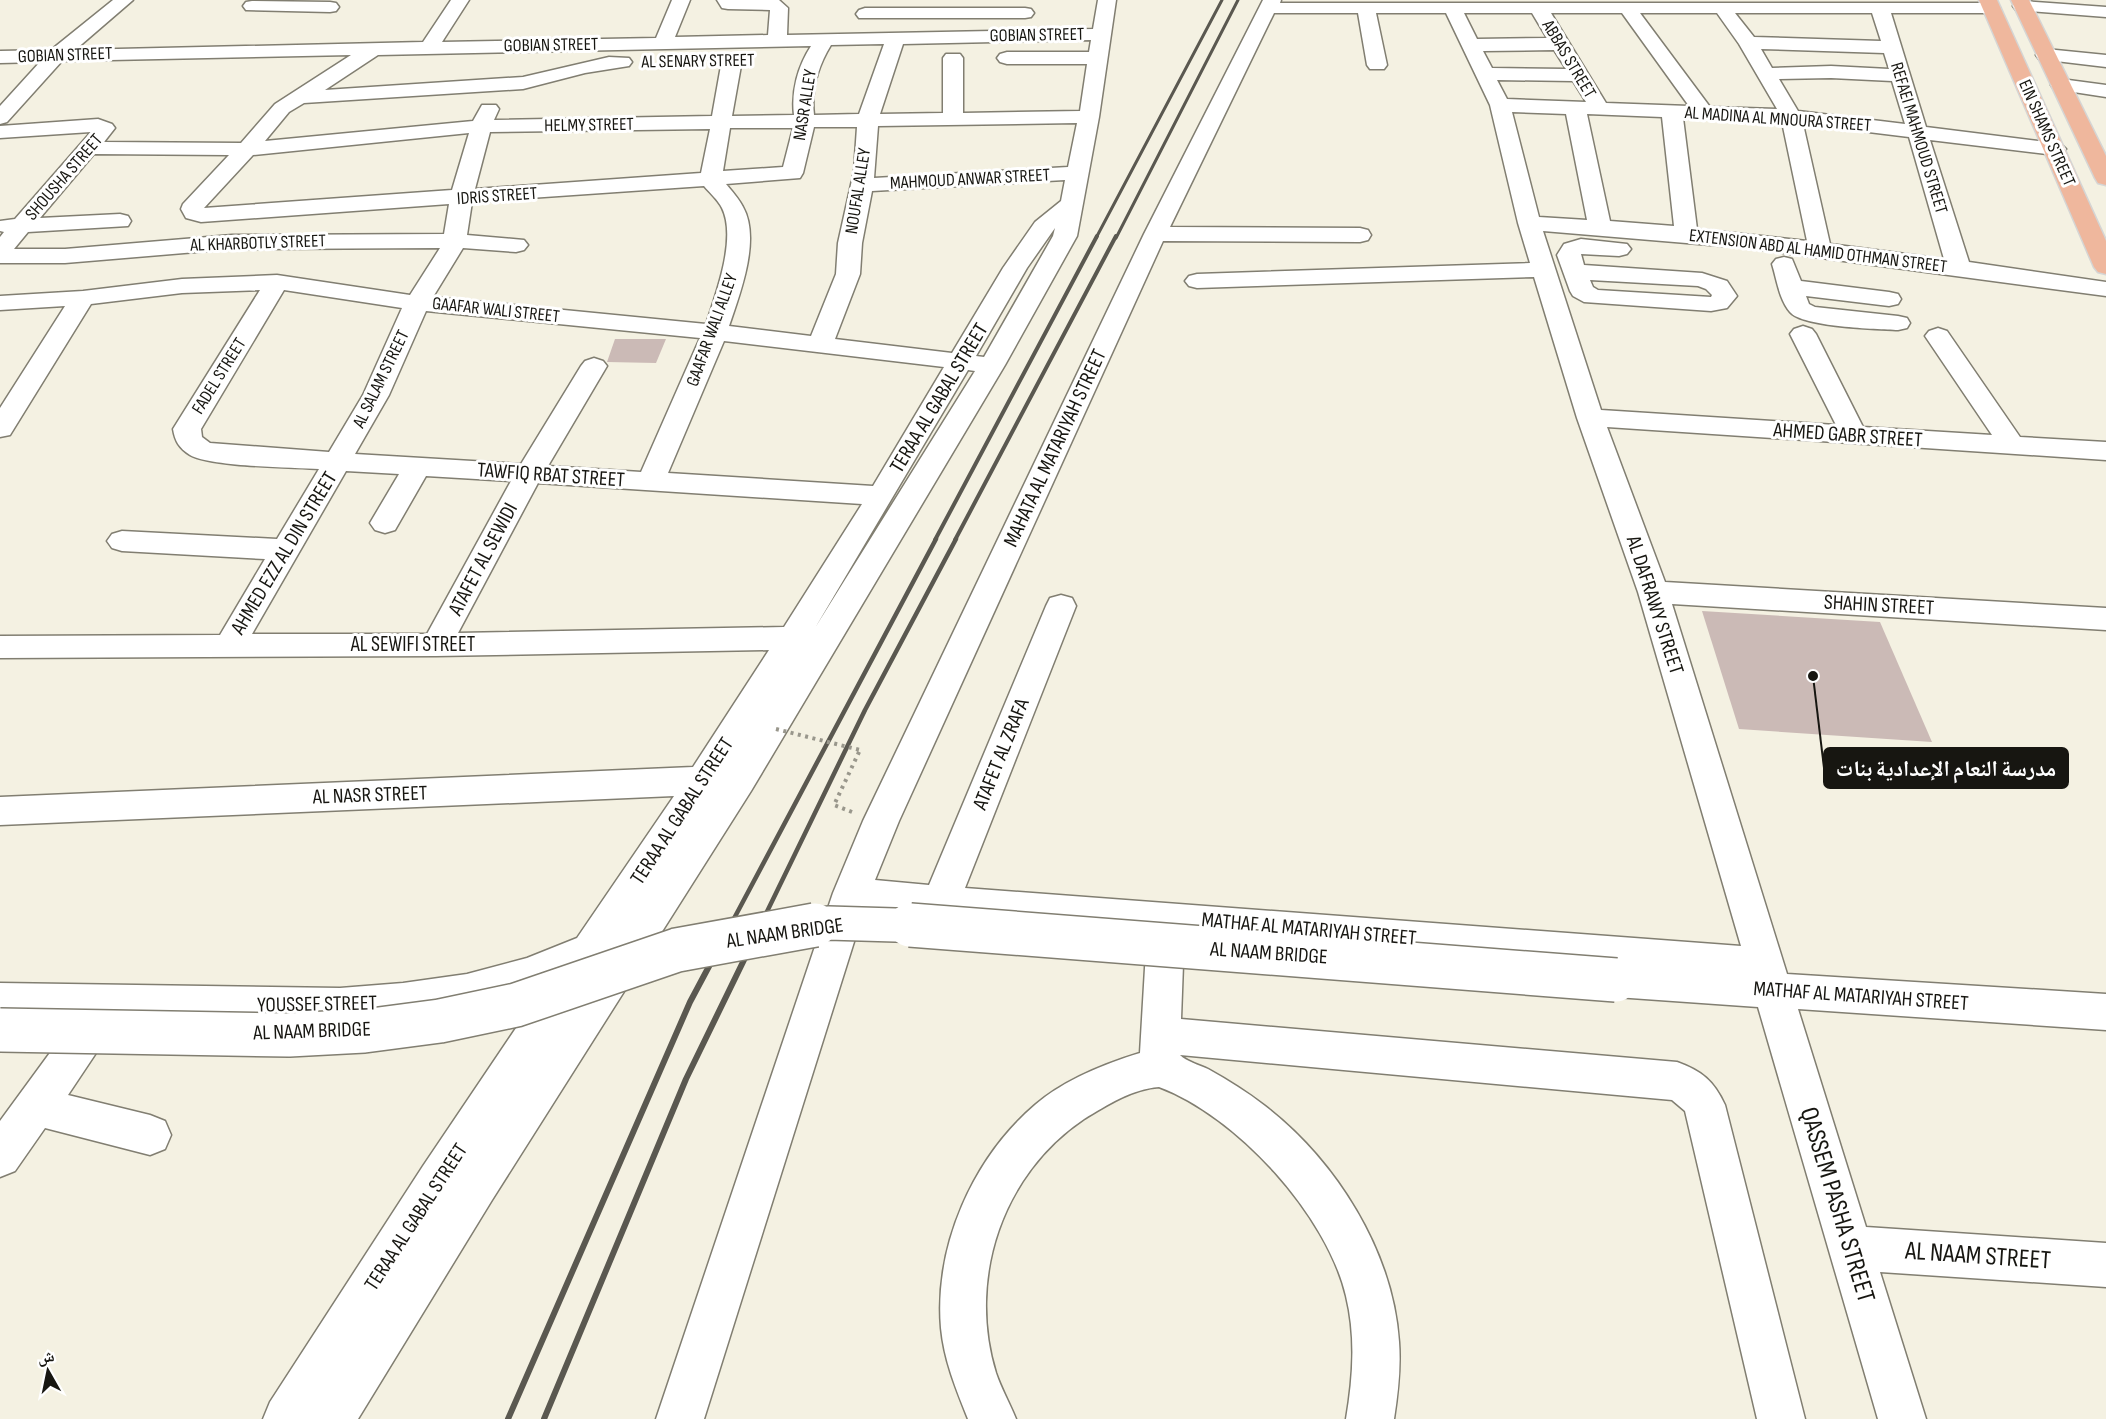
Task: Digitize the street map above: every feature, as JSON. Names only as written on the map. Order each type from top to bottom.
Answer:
[{"type":"main road","name":"EIN SHAMS STREET","points":[[2021,3],[2061,86],[2100,153],[2106,178]]},
{"type":"main road","name":"EIN SHAMS STREET","points":[[1990,4],[2106,267]]},
{"type":"street","points":[[0,118],[58,54],[124,0]]},
{"type":"street","points":[[429,47],[460,0]]},
{"type":"street","points":[[664,42],[681,0]]},
{"type":"street","points":[[726,0],[728,4],[771,3],[779,8],[777,40]]},
{"type":"street","points":[[2021,3],[2106,12]]},
{"type":"street","points":[[252,6],[333,4]]},
{"type":"street","points":[[292,50],[333,4]]},
{"type":"street","points":[[1270,4],[1421,4],[1452,8],[1490,4],[1538,8],[1572,4],[1722,8],[1880,8],[1990,4]]},
{"type":"street","name":"MAHATA AL MATARIYAH STREET","points":[[680,1419],[851,893],[886,811],[1155,234],[1270,4]]},
{"type":"street","points":[[1355,5],[1377,65]]},
{"type":"street","points":[[1639,5],[1704,113]]},
{"type":"street","points":[[1083,13],[1107,6]]},
{"type":"street","name":"TERAA AL GABAL STREET","points":[[331,1419],[477,1185],[741,779],[881,496],[1065,236],[1089,117],[1107,6]]},
{"type":"street","points":[[856,39],[867,7],[1048,13]]},
{"type":"street","name":"AL DAFRAWY STREET","points":[[1452,8],[1500,105],[1528,223],[1590,418],[1653,592],[1770,978]]},
{"type":"street","name":"ABBAS STREET","points":[[1538,8],[1600,109]]},
{"type":"street","points":[[1722,8],[1748,43],[1791,116],[1820,249]]},
{"type":"street","name":"REFAEI MAHMOUD STREET","points":[[1880,8],[1959,269]]},
{"type":"street","name":"GOBIAN STREET","points":[[0,57],[825,39],[856,39],[898,51],[1102,34]]},
{"type":"street","name":"NASR ALLEY","points":[[792,173],[805,121],[804,90],[813,58],[825,39]]},
{"type":"street","points":[[1748,43],[1891,47]]},
{"type":"street","points":[[1471,45],[1560,44]]},
{"type":"street","name":"AL SALAM STREET","points":[[338,461],[376,395],[417,303],[448,256],[455,241],[461,198],[481,126],[516,45]]},
{"type":"street","points":[[247,149],[282,108],[376,48]]},
{"type":"street","name":"AL SENARY STREET","points":[[301,98],[501,84],[542,79],[601,63],[813,58],[898,51]]},
{"type":"street","name":"NOUFAL ALLEY","points":[[820,344],[848,273],[850,243],[865,171],[868,119],[898,51]]},
{"type":"street","points":[[2046,55],[2106,61]]},
{"type":"street","points":[[931,58],[1098,58]]},
{"type":"street","points":[[953,58],[953,118]]},
{"type":"street","points":[[711,180],[732,60]]},
{"type":"street","points":[[1767,74],[1831,72],[1900,75]]},
{"type":"street","points":[[1485,74],[1579,75]]},
{"type":"street","points":[[2061,86],[2106,91]]},
{"type":"street","points":[[0,94],[22,94]]},
{"type":"street","name":"AL MADINA AL MNOURA STREET","points":[[1500,105],[1791,116],[2055,148]]},
{"type":"street","points":[[1575,108],[1600,226]]},
{"type":"street","points":[[1672,112],[1686,234]]},
{"type":"street","name":"HELMY STREET","points":[[89,148],[247,149],[481,126],[1089,117]]},
{"type":"street","name":"SHOUSHA STREET","points":[[0,132],[103,126],[104,131],[11,225],[0,250]]},
{"type":"street","name":"IDRIS STREET","points":[[247,149],[194,204],[192,209],[194,213],[201,215],[461,198],[792,173]]},
{"type":"street","name":"GAAFAR WALI ALLEY","points":[[651,481],[715,332],[735,275],[738,226],[733,208],[711,180]]},
{"type":"street","name":"MAHMOUD ANWAR STREET","points":[[862,185],[1076,188]]},
{"type":"street","points":[[11,225],[120,221]]},
{"type":"street","name":"EXTENSION ABD AL HAMID OTHMAN STREET","points":[[1528,223],[1600,226],[1820,249],[2106,289]]},
{"type":"street","points":[[1155,234],[1360,235]]},
{"type":"street","name":"AL KHARBOTLY STREET","points":[[0,256],[65,256],[232,242],[455,241],[516,245]]},
{"type":"street","points":[[1575,272],[1698,279],[1714,283],[1724,292],[1725,296],[1718,303],[1711,304],[1593,297],[1582,291],[1575,272],[1570,252],[1581,246],[1784,264],[2106,306]]},
{"type":"street","points":[[1784,264],[1800,309],[1812,315],[1898,323]]},
{"type":"street","points":[[1197,280],[1543,270]]},
{"type":"street","name":"GAAFAR WALI STREET","points":[[0,303],[83,298],[182,286],[277,282],[417,303],[715,332],[977,363]]},
{"type":"street","name":"FADEL STREET","points":[[221,454],[201,450],[189,441],[187,429],[277,282]]},
{"type":"street","points":[[1792,287],[1889,300]]},
{"type":"street","points":[[0,429],[83,298]]},
{"type":"street","points":[[1803,334],[1854,435]]},
{"type":"street","points":[[1938,336],[2012,445]]},
{"type":"street","name":"TERAA AL GABAL STREET","points":[[287,1419],[438,1181],[703,780],[810,638],[977,363]]},
{"type":"street","name":"ATAFET AL SEWIDI","points":[[436,645],[529,474],[594,366]]},
{"type":"street","name":"AHMED GABR STREET","points":[[1590,418],[2106,451]]},
{"type":"street","name":"TAWFIQ RBAT STREET","points":[[221,454],[881,496]]},
{"type":"street","name":"AHMED EZZ AL DIN STREET","points":[[229,646],[338,461]]},
{"type":"street","points":[[385,523],[417,466]]},
{"type":"street","points":[[122,541],[285,550]]},
{"type":"street","name":"SHAHIN STREET","points":[[1653,592],[2106,619]]},
{"type":"street","name":"ATAFET AL ZRAFA","points":[[941,902],[1061,606]]},
{"type":"street","name":"AL SEWIFI STREET","points":[[0,647],[436,645],[810,638]]},
{"type":"street","name":"AL NASR STREET","points":[[0,811],[741,779]]},
{"type":"street","name":"MATHAF AL MATARIYAH STREET","points":[[851,893],[941,902],[1166,918],[2106,1012]]},
{"type":"street","points":[[1160,1052],[1166,918]]},
{"type":"street","name":"AL NAAM BRIDGE","points":[[0,1030],[289,1035],[396,1027],[440,1021],[516,1005],[677,950],[828,923],[897,924],[1616,980]]},
{"type":"street","name":"YOUSSEF STREET","points":[[0,1001],[340,1006],[403,1001],[467,991],[530,974],[590,950]]},
{"type":"street","name":"MATHAF AL MATARIYAH STREET","points":[[1616,980],[1770,978]]},
{"type":"street","name":"QASSEM PASHA STREET","points":[[1770,978],[1902,1419]]},
{"type":"street","points":[[0,1156],[108,1004]]},
{"type":"street","points":[[1160,1052],[1204,1088],[1246,1115],[1284,1149],[1318,1190],[1345,1237],[1364,1280],[1375,1328],[1377,1376],[1370,1419]]},
{"type":"street","points":[[992,1419],[982,1402],[967,1353],[963,1304],[966,1258],[979,1214],[1002,1169],[1034,1131],[1071,1102],[1114,1080],[1160,1052],[1677,1082],[1689,1086],[1704,1105],[1781,1419]]},
{"type":"street","points":[[35,1106],[150,1135]]},
{"type":"street","name":"AL NAAM STREET","points":[[1850,1248],[2106,1265]]},
{"type":"path","points":[[776,729],[860,750],[834,806]]},
{"type":"building","points":[[615,339],[666,339],[656,363],[607,362]]},
{"type":"building","points":[[1702,611],[1880,622],[1932,742],[1739,729]]},
{"type":"railway","points":[[1096,238],[1222,0]]},
{"type":"railway","points":[[1116,238],[1238,0]]},
{"type":"railway","points":[[935,540],[1097,236]]},
{"type":"railway","points":[[955,540],[1116,236]]},
{"type":"railway","points":[[730,926],[936,539]]},
{"type":"railway","points":[[760,926],[865,710],[956,539]]},
{"type":"railway","points":[[508,1419],[690,1002],[731,925]]},
{"type":"railway","points":[[544,1419],[686,1079],[761,925]]},
{"type":"place","name":"مدرسة النعام الإعدادية بنات","points":[[1813,676]]}]
